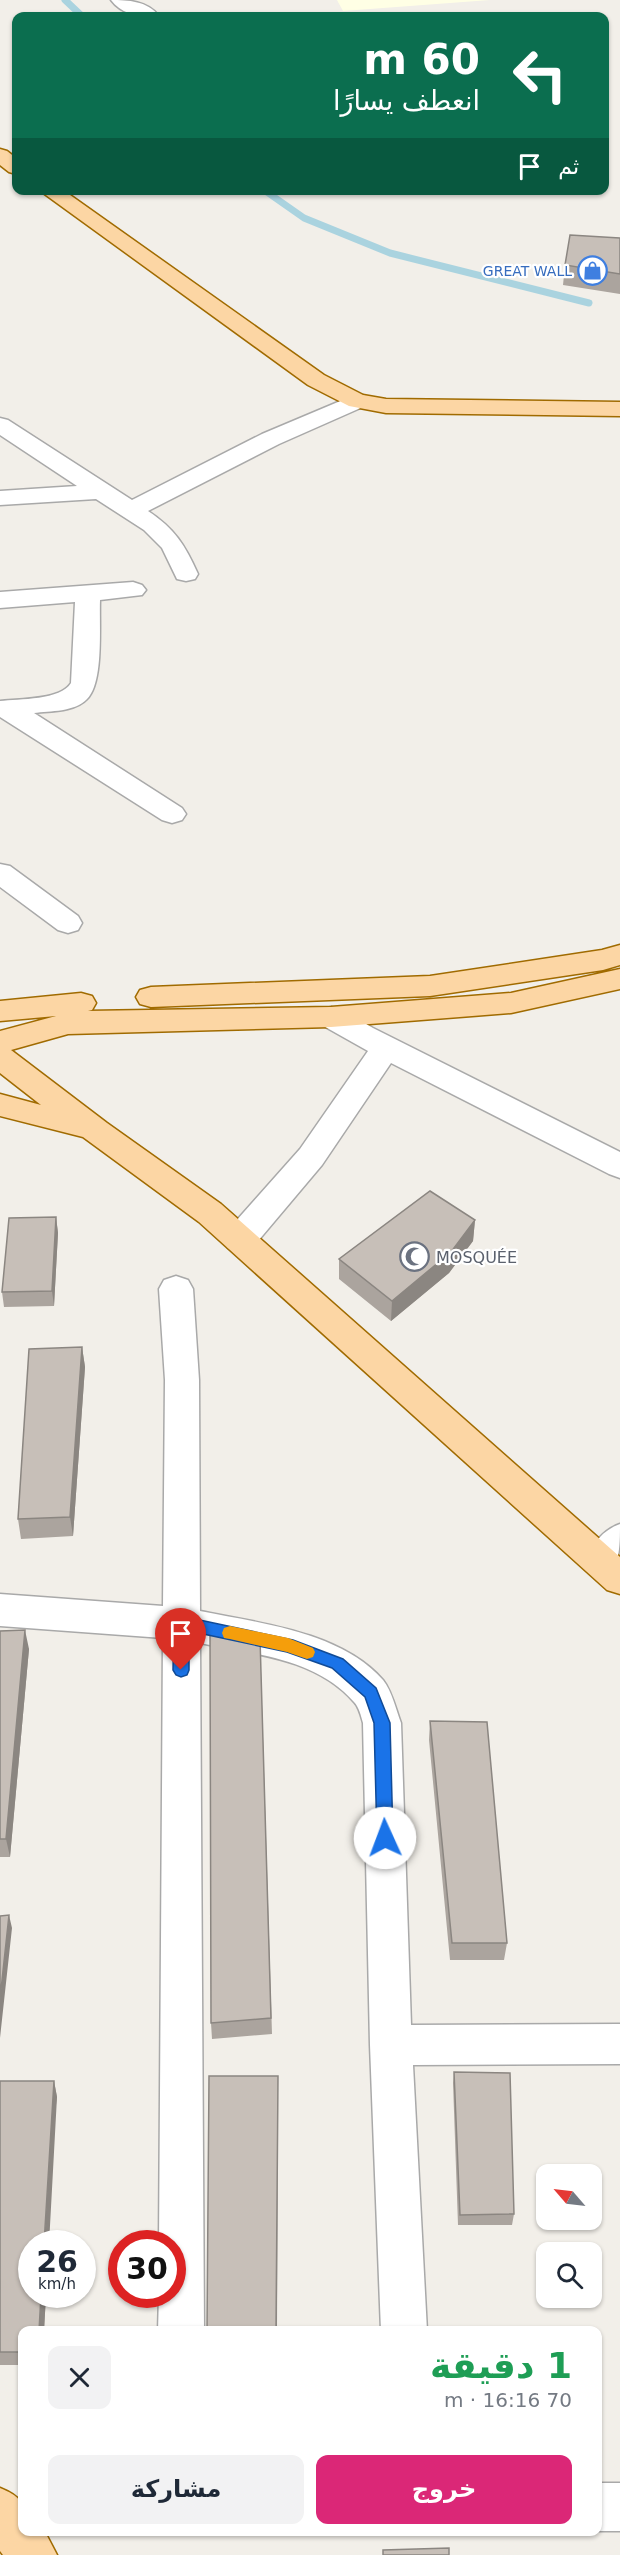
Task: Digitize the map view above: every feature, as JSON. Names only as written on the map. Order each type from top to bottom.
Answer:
[{"type":"main road","points":[[0,155],[12,165]]},
{"type":"main road","points":[[56,195],[316,380],[357,401],[386,406],[620,409]]},
{"type":"main road","points":[[0,1011],[136,998],[430,986],[603,960],[620,955]]},
{"type":"main road","points":[[0,1042],[68,1023],[331,1017],[511,1003],[620,979]]},
{"type":"main road","points":[[0,1057],[96,1131],[210,1213],[614,1560]]},
{"type":"main road","points":[[0,1106],[96,1131]]},
{"type":"main road","points":[[0,2512],[18,2535]]},
{"type":"main road","points":[[18,2536],[33,2555]]},
{"type":"street","points":[[120,0],[142,12]]},
{"type":"street","points":[[130,512],[206,470],[322,415],[357,401]]},
{"type":"street","points":[[0,425],[153,525],[173,545],[186,574]]},
{"type":"street","points":[[0,498],[104,491]]},
{"type":"street","points":[[0,600],[133,590]]},
{"type":"street","points":[[5,709],[61,702],[77,695],[84,684],[88,595]]},
{"type":"street","points":[[5,709],[172,814]]},
{"type":"street","points":[[0,873],[68,923]]},
{"type":"street","points":[[331,1017],[620,1166]]},
{"type":"street","points":[[240,1239],[311,1157],[386,1047]]},
{"type":"street","points":[[176,1289],[182,1380],[181,2326]]},
{"type":"street","points":[[0,1610],[181,1623],[298,1649],[337,1664],[371,1693],[382,1723],[391,2045],[404,2326]]},
{"type":"street","points":[[391,2045],[620,2044]]},
{"type":"street","points":[[602,2506],[620,2506]]},
{"type":"shaded area","points":[[337,0],[490,0],[343,11]]},
{"type":"building","points":[[570,235],[620,238],[620,274],[565,265]]},
{"type":"building","name":"MOSQUÉE","points":[[430,1191],[475,1220],[451,1252],[392,1301],[339,1259]]},
{"type":"building","points":[[56,1217],[52,1291],[2,1292],[9,1218]]},
{"type":"building","points":[[82,1347],[70,1517],[18,1519],[29,1349]]},
{"type":"building","points":[[25,1630],[6,1839],[0,1839],[0,1631]]},
{"type":"building","points":[[226,1631],[260,1638],[271,2018],[211,2023],[210,1632]]},
{"type":"building","points":[[430,1721],[487,1722],[507,1943],[452,1943]]},
{"type":"building","points":[[9,1915],[0,1999],[0,1916]]},
{"type":"building","points":[[454,2072],[510,2073],[514,2214],[460,2215]]},
{"type":"building","points":[[209,2076],[278,2076],[276,2326],[207,2326]]},
{"type":"building","points":[[0,2081],[54,2081],[45,2230],[18,2230],[18,2308],[40,2308],[39,2326],[18,2326],[18,2352],[0,2352]]},
{"type":"building","points":[[449,2548],[449,2555],[383,2555],[383,2550]]},
{"type":"waterway","points":[[65,0],[78,12]]},
{"type":"waterway","points":[[271,195],[304,218],[390,253],[589,303]]},
{"type":"slow traffic","points":[[230,1633],[288,1645],[307,1652]]},
{"type":"place","name":"GREAT WALL","points":[[593,271]]},
{"type":"place","name":"MOSQUÉE","points":[[415,1257]]},
{"type":"route","points":[[181,1670],[181,1623],[288,1645],[337,1664],[371,1693],[382,1723],[385,1838]]}]
